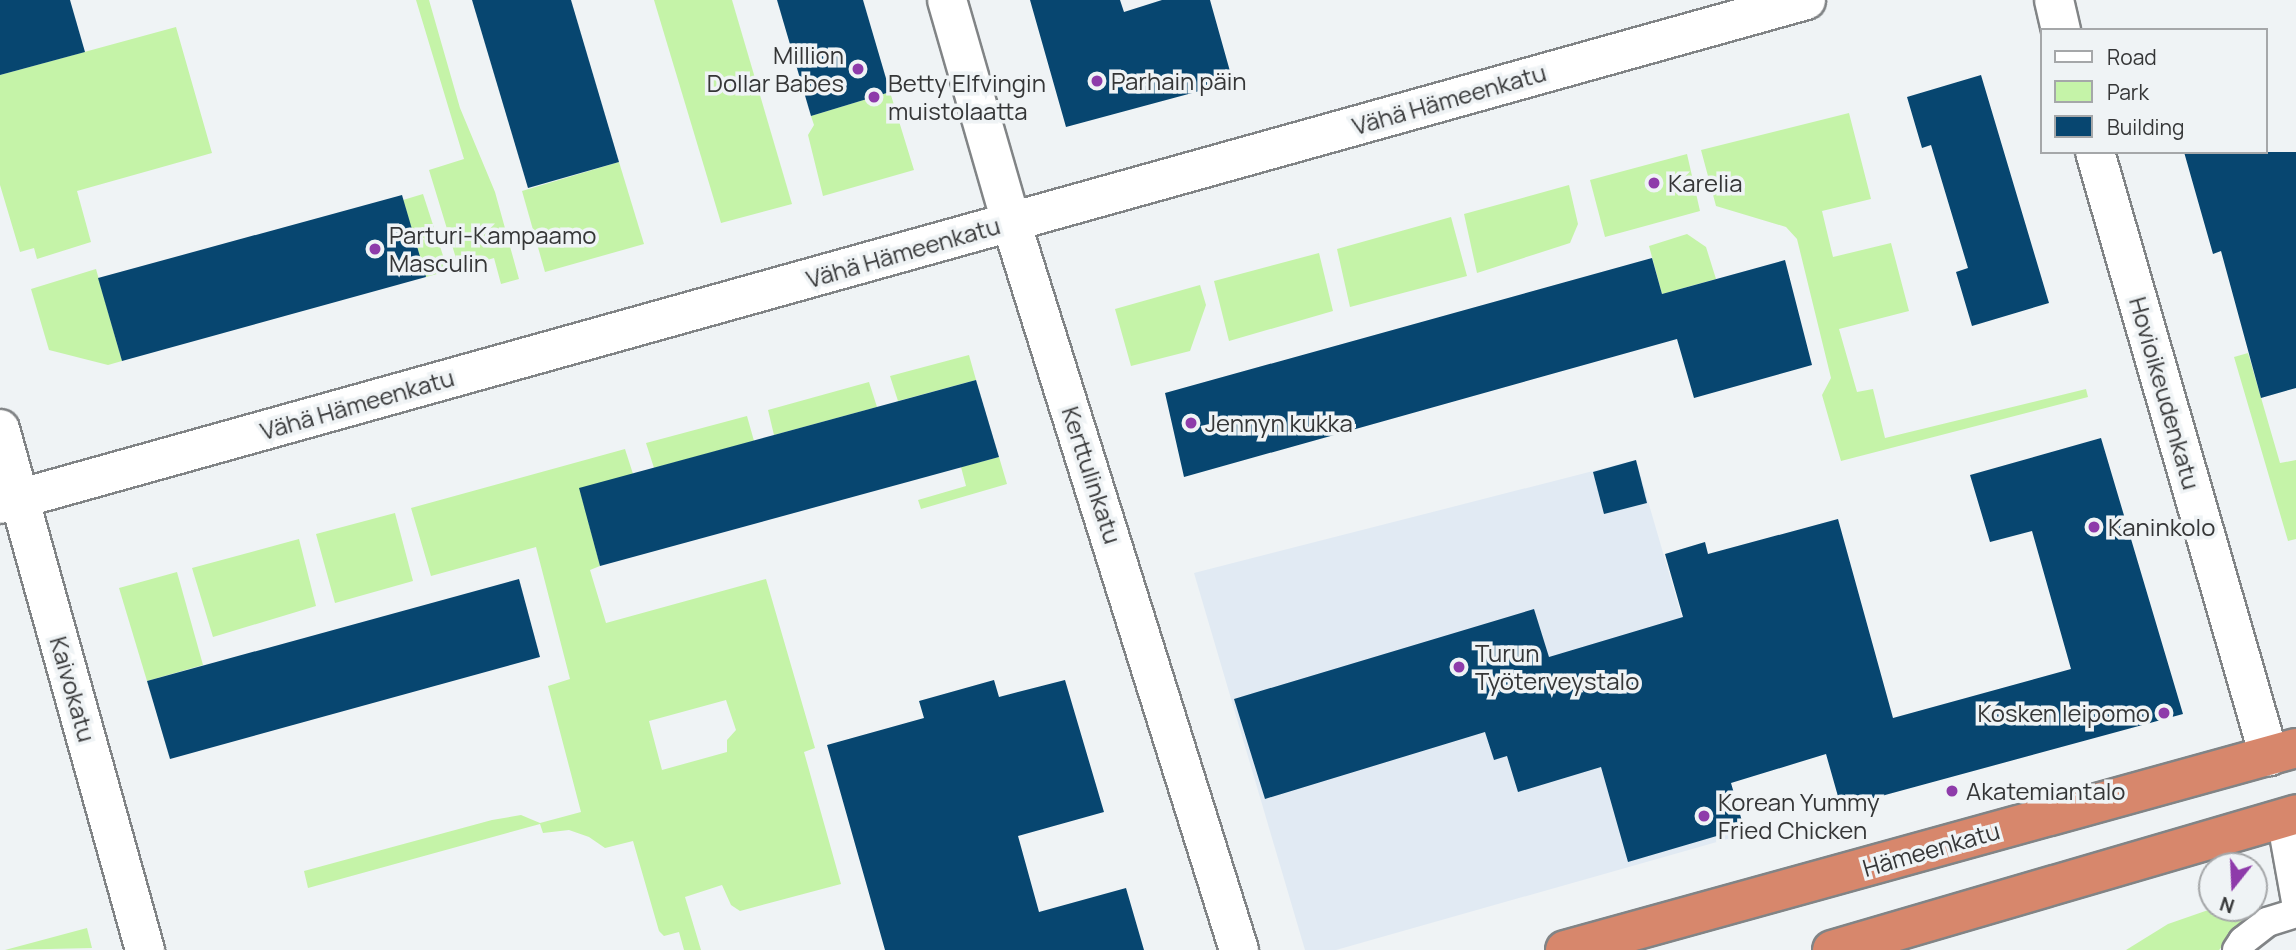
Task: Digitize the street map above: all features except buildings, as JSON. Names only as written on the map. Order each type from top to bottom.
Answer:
[{"type":"highway","name":"Hämeenkatu","points":[[1565,950],[2283,752]]},
{"type":"highway","points":[[1832,950],[2288,816]]},
{"type":"street","name":"Kerttulinkatu","points":[[947,0],[1011,222],[1239,950]]},
{"type":"street","name":"Vähä Hämeenkatu","points":[[10,501],[1806,0]]},
{"type":"street","points":[[2054,0],[2061,28]]},
{"type":"street","name":"Hovioikeudenkatu","points":[[2096,154],[2283,752]]},
{"type":"street","name":"Kaivokatu","points":[[0,429],[10,501],[145,950]]},
{"type":"lane","points":[[2288,816],[2296,901]]},
{"type":"lane","points":[[2237,950],[2243,941],[2267,922],[2296,913]]},
{"type":"shaded area","name":"Turun Työterveystalo","points":[[1636,460],[1745,834],[1336,950],[1305,950],[1194,573]]},
{"type":"green space","points":[[416,0],[429,0],[460,108],[495,192],[519,279],[501,284],[494,258],[459,268],[429,170],[464,159]]},
{"type":"green space","points":[[654,0],[732,0],[792,204],[721,223]]},
{"type":"green space","points":[[176,27],[212,153],[77,191],[91,242],[37,259],[34,248],[20,252],[0,185],[0,75]]},
{"type":"green space","points":[[890,92],[914,170],[823,196],[808,135],[814,125],[811,116]]},
{"type":"green space","points":[[1849,113],[1871,199],[1822,211],[1833,257],[1891,243],[1909,311],[1839,329],[1857,392],[1873,389],[1885,438],[2086,389],[2088,397],[1841,461],[1822,395],[1831,378],[1797,239],[1786,227],[1716,206],[1701,150]]},
{"type":"green space","points":[[1687,154],[1700,211],[1605,237],[1590,180]]},
{"type":"green space","points":[[619,162],[644,244],[545,272],[522,191]]},
{"type":"green space","points":[[1569,185],[1578,224],[1570,243],[1477,273],[1464,214]]},
{"type":"green space","points":[[423,194],[448,271],[426,277],[403,200]]},
{"type":"green space","points":[[1451,217],[1467,276],[1350,307],[1337,249]]},
{"type":"green space","points":[[1687,234],[1706,247],[1716,279],[1662,294],[1649,246]]},
{"type":"green space","points":[[1319,253],[1333,311],[1229,341],[1214,281]]},
{"type":"green space","points":[[96,269],[122,361],[108,365],[49,350],[31,289]]},
{"type":"green space","points":[[1200,285],[1206,305],[1190,351],[1131,366],[1115,309]]},
{"type":"green space","points":[[2248,353],[2280,463],[2296,460],[2296,539],[2288,541],[2234,357]]},
{"type":"green space","points":[[969,355],[976,380],[898,401],[890,376]]},
{"type":"green space","points":[[869,382],[877,407],[774,435],[768,410]]},
{"type":"green space","points":[[747,416],[754,441],[654,468],[646,443]]},
{"type":"green space","points":[[625,449],[633,474],[580,489],[600,566],[590,570],[606,623],[766,579],[815,748],[804,752],[841,884],[740,911],[731,905],[722,885],[685,897],[701,950],[684,950],[679,932],[664,936],[659,931],[633,841],[605,848],[589,837],[569,830],[543,833],[540,824],[308,888],[304,871],[492,820],[521,815],[540,823],[581,812],[548,686],[570,679],[536,547],[431,576],[411,508]],"holes":[[[726,700],[736,730],[727,740],[727,752],[662,770],[649,721]]]},
{"type":"green space","points":[[999,457],[1007,484],[921,509],[918,500],[966,486],[961,467]]},
{"type":"green space","points":[[395,513],[413,581],[335,603],[316,534]]},
{"type":"green space","points":[[299,539],[316,606],[213,637],[192,568]]},
{"type":"green space","points":[[177,572],[203,665],[147,681],[119,588]]},
{"type":"green space","points":[[2198,914],[2198,922],[2243,922],[2219,950],[2126,950],[2168,924]]},
{"type":"green space","points":[[87,928],[92,948],[5,950]]},
{"type":"place","name":"Million Dollar Babes","points":[[858,69]]},
{"type":"place","name":"Parhain päin","points":[[1097,81]]},
{"type":"place","name":"Betty Elfvingin muistolaatta","points":[[874,97]]},
{"type":"place","name":"Karelia","points":[[1654,183]]},
{"type":"place","name":"Parturi-Kampaamo Masculin","points":[[375,249]]},
{"type":"place","name":"Jennyn kukka","points":[[1191,423]]},
{"type":"place","name":"Kaninkolo","points":[[2094,527]]},
{"type":"place","name":"Turun Työterveystalo","points":[[1459,667]]},
{"type":"place","name":"Kosken leipomo","points":[[2164,713]]},
{"type":"place","name":"Akatemiantalo","points":[[1952,791]]},
{"type":"place","name":"Korean Yummy Fried Chicken","points":[[1704,816]]}]
